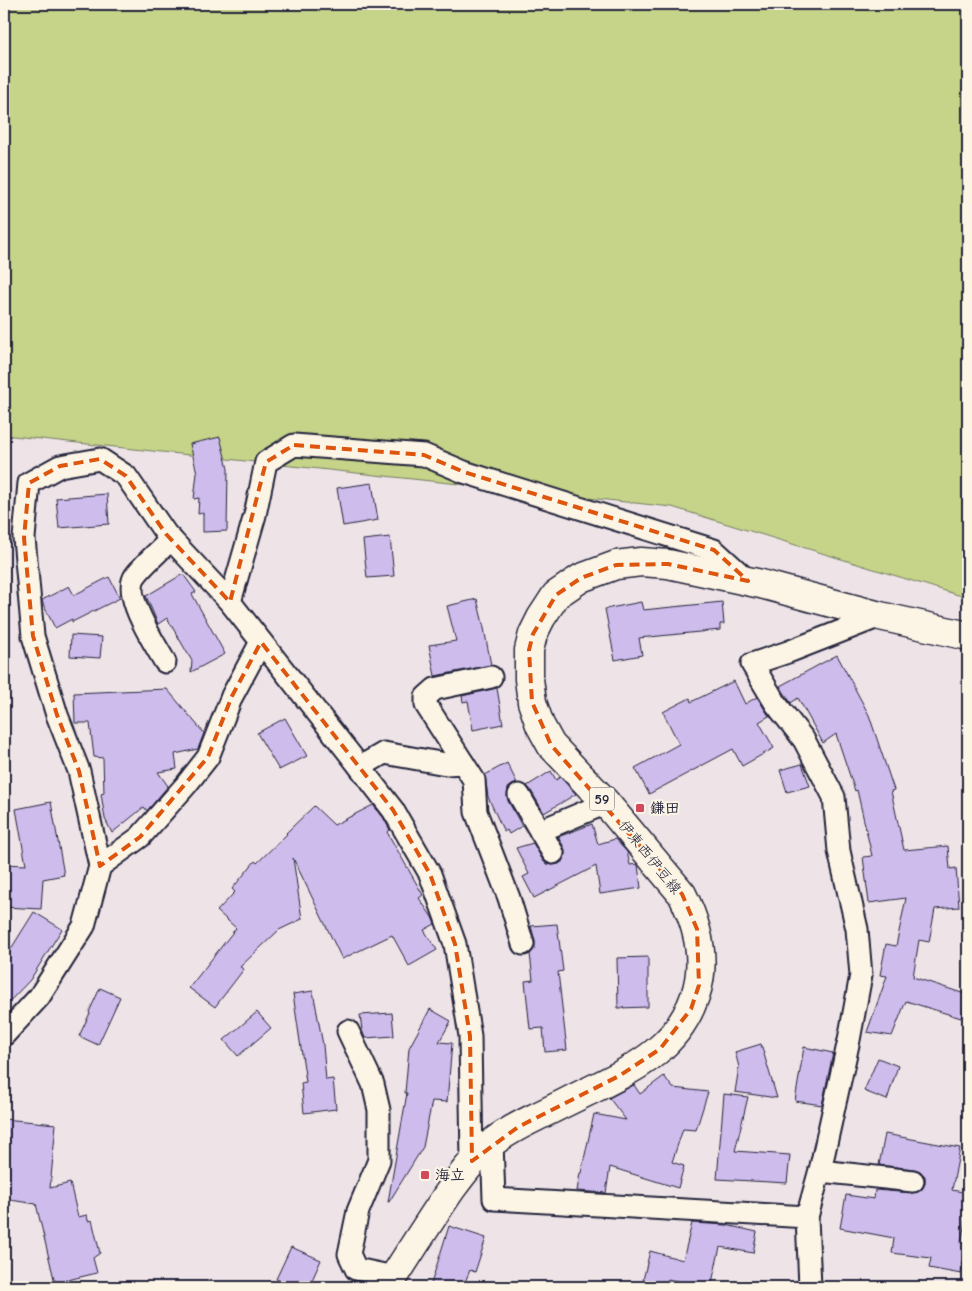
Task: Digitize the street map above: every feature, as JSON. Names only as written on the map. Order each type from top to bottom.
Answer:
[{"type":"main road","name":"伊東西伊豆線","points":[[393,1282],[444,1200],[472,1161],[492,1142],[518,1126],[642,1063],[660,1048],[678,1028],[691,1009],[699,985],[700,946],[693,920],[682,894],[606,803],[551,745],[540,725],[532,702],[529,679],[529,650],[533,634],[556,595],[581,578],[616,565],[641,562],[668,564],[748,581],[880,616],[968,636]]},
{"type":"street","points":[[230,602],[255,515],[266,462],[294,445],[424,455],[464,472],[714,550],[748,581]]},
{"type":"street","points":[[4,1035],[40,997],[84,926],[100,866],[79,771],[57,716],[33,636],[24,538],[29,483],[60,466],[100,459],[126,476],[171,539],[230,602],[392,810],[430,874],[455,944],[470,1036],[472,1161]]},
{"type":"street","points":[[165,662],[135,607],[132,590],[133,579],[171,539]]},
{"type":"street","points":[[810,1287],[807,1217],[820,1172],[861,975],[857,929],[839,851],[834,797],[804,740],[776,704],[752,664],[880,616]]},
{"type":"street","points":[[100,866],[140,837],[208,757],[232,696],[261,642]]},
{"type":"street","points":[[491,677],[435,688],[426,696],[426,704],[474,780],[476,812],[509,898],[523,944]]},
{"type":"street","points":[[360,767],[384,753],[446,764],[463,763]]},
{"type":"street","points":[[519,795],[553,854]]},
{"type":"street","points":[[540,831],[606,803]]},
{"type":"street","points":[[348,1031],[373,1084],[379,1110],[380,1138],[379,1160],[358,1211],[349,1254],[356,1270],[393,1282]]},
{"type":"street","points":[[492,1142],[494,1199],[807,1217]]},
{"type":"street","points":[[820,1172],[913,1181]]},
{"type":"highlighted area","points":[[294,445],[424,455],[464,472],[714,550],[748,581],[668,564],[616,565],[581,578],[556,595],[533,634],[529,650],[532,702],[551,745],[682,894],[697,929],[699,985],[691,1009],[660,1049],[619,1076],[518,1127],[472,1161],[470,1036],[455,944],[430,874],[393,810],[261,642],[232,696],[208,757],[140,837],[100,866],[79,771],[57,715],[33,636],[24,538],[29,483],[60,466],[100,459],[126,476],[166,534],[230,602],[266,462]]},
{"type":"green space","points":[[4,4],[968,4],[968,598],[672,507],[4,435]]},
{"type":"building","points":[[220,437],[228,469],[227,531],[203,532],[203,513],[198,514],[199,498],[194,499],[197,473],[190,444]]},
{"type":"building","points":[[372,483],[378,520],[343,526],[337,488]]},
{"type":"building","points":[[107,494],[109,524],[59,528],[56,498]]},
{"type":"building","points":[[390,537],[394,576],[367,578],[363,540]]},
{"type":"building","points":[[183,574],[196,592],[192,594],[225,654],[191,672],[192,661],[167,618],[158,624],[146,596]]},
{"type":"building","points":[[109,577],[120,598],[72,622],[72,619],[55,628],[42,600],[69,586],[74,595]]},
{"type":"building","points":[[477,599],[491,665],[435,676],[429,645],[456,641],[447,606]]},
{"type":"building","points":[[641,602],[643,610],[722,602],[724,624],[720,624],[720,630],[639,638],[642,655],[615,660],[605,609]]},
{"type":"building","points":[[71,635],[102,637],[100,658],[70,656]]},
{"type":"building","points":[[837,655],[869,715],[894,790],[891,791],[904,850],[948,846],[950,869],[956,868],[959,907],[935,909],[929,942],[919,940],[913,977],[968,995],[961,1018],[906,1001],[892,1036],[867,1032],[887,976],[880,975],[886,944],[896,946],[906,898],[869,903],[863,857],[872,856],[857,790],[855,791],[836,734],[823,743],[798,698],[791,703],[780,686]]},
{"type":"building","points":[[734,681],[745,704],[757,697],[769,716],[759,722],[774,748],[742,766],[733,749],[649,794],[635,768],[679,744],[663,712],[690,698],[691,702]]},
{"type":"building","points":[[497,688],[503,724],[473,730],[468,701],[463,702],[462,696]]},
{"type":"building","points":[[167,689],[204,733],[198,749],[175,754],[177,769],[158,772],[168,786],[147,811],[144,807],[112,833],[105,819],[101,794],[104,793],[103,758],[94,757],[90,723],[75,723],[74,693]]},
{"type":"building","points":[[285,718],[307,756],[279,770],[257,733]]},
{"type":"building","points":[[507,763],[517,783],[508,788],[508,801],[522,826],[509,834],[507,830],[504,832],[488,797],[485,775]]},
{"type":"building","points":[[802,764],[810,786],[787,792],[780,770]]},
{"type":"building","points":[[551,771],[556,780],[560,777],[576,794],[544,813],[527,786]]},
{"type":"building","points":[[51,802],[64,875],[43,879],[41,909],[4,907],[4,864],[26,865],[16,809]]},
{"type":"building","points":[[373,805],[383,817],[390,830],[387,832],[423,895],[419,898],[435,924],[424,930],[437,950],[409,966],[392,935],[342,959],[293,858],[302,919],[279,930],[240,967],[244,969],[215,1007],[189,988],[236,928],[217,911],[235,892],[232,889],[255,861],[257,863],[314,806],[334,825]]},
{"type":"building","points":[[592,824],[598,844],[615,839],[627,852],[630,865],[638,865],[641,888],[600,894],[596,866],[534,898],[523,877],[529,874],[516,848],[533,843],[546,864],[559,864],[564,860],[565,852],[558,837]]},
{"type":"building","points":[[34,912],[62,929],[30,980],[4,1007],[4,960]]},
{"type":"building","points":[[557,924],[563,971],[558,972],[567,1050],[545,1052],[543,1028],[530,1029],[525,981],[533,980],[530,954],[535,947],[535,941],[531,926]]},
{"type":"building","points":[[648,957],[648,1007],[618,1008],[617,958]]},
{"type":"building","points":[[100,988],[120,997],[98,1045],[79,1036]]},
{"type":"building","points":[[313,991],[323,1045],[326,1080],[333,1079],[336,1109],[304,1113],[301,1083],[306,1082],[293,994]]},
{"type":"building","points":[[430,1009],[451,1021],[439,1042],[452,1043],[447,1102],[432,1101],[423,1147],[388,1202],[407,1093],[405,1093],[409,1048]]},
{"type":"building","points":[[257,1012],[271,1028],[238,1056],[224,1040]]},
{"type":"building","points":[[392,1013],[394,1036],[365,1038],[360,1015]]},
{"type":"building","points":[[761,1044],[777,1098],[735,1092],[739,1067],[735,1052]]},
{"type":"building","points":[[804,1047],[833,1053],[822,1105],[795,1101]]},
{"type":"building","points":[[878,1058],[898,1066],[887,1100],[864,1091]]},
{"type":"building","points":[[664,1076],[673,1088],[708,1092],[696,1130],[683,1129],[672,1162],[684,1166],[678,1188],[610,1167],[606,1193],[577,1191],[594,1114],[626,1120],[609,1098],[634,1085],[640,1094]]},
{"type":"building","points":[[724,1094],[748,1097],[735,1151],[790,1155],[787,1183],[717,1179]]},
{"type":"building","points":[[4,1119],[56,1124],[50,1188],[70,1183],[78,1217],[87,1215],[88,1221],[92,1220],[100,1253],[93,1258],[97,1273],[55,1283],[36,1204],[4,1199]]},
{"type":"building","points":[[885,1134],[960,1148],[952,1190],[968,1193],[968,1205],[961,1243],[966,1243],[961,1274],[929,1268],[931,1258],[892,1253],[894,1238],[840,1228],[846,1195],[874,1199],[875,1190],[912,1193],[918,1192],[923,1188],[925,1176],[920,1171],[879,1165]]},
{"type":"building","points":[[692,1223],[726,1225],[757,1232],[753,1253],[720,1247],[711,1287],[668,1279],[666,1286],[643,1280],[650,1251],[683,1260]]},
{"type":"building","points":[[449,1226],[486,1238],[475,1272],[470,1270],[463,1287],[430,1287]]},
{"type":"building","points":[[291,1247],[321,1260],[309,1287],[295,1287],[276,1279]]},
{"type":"place","name":"鎌田","points":[[640,808]]},
{"type":"place","name":"海立","points":[[425,1175]]}]
